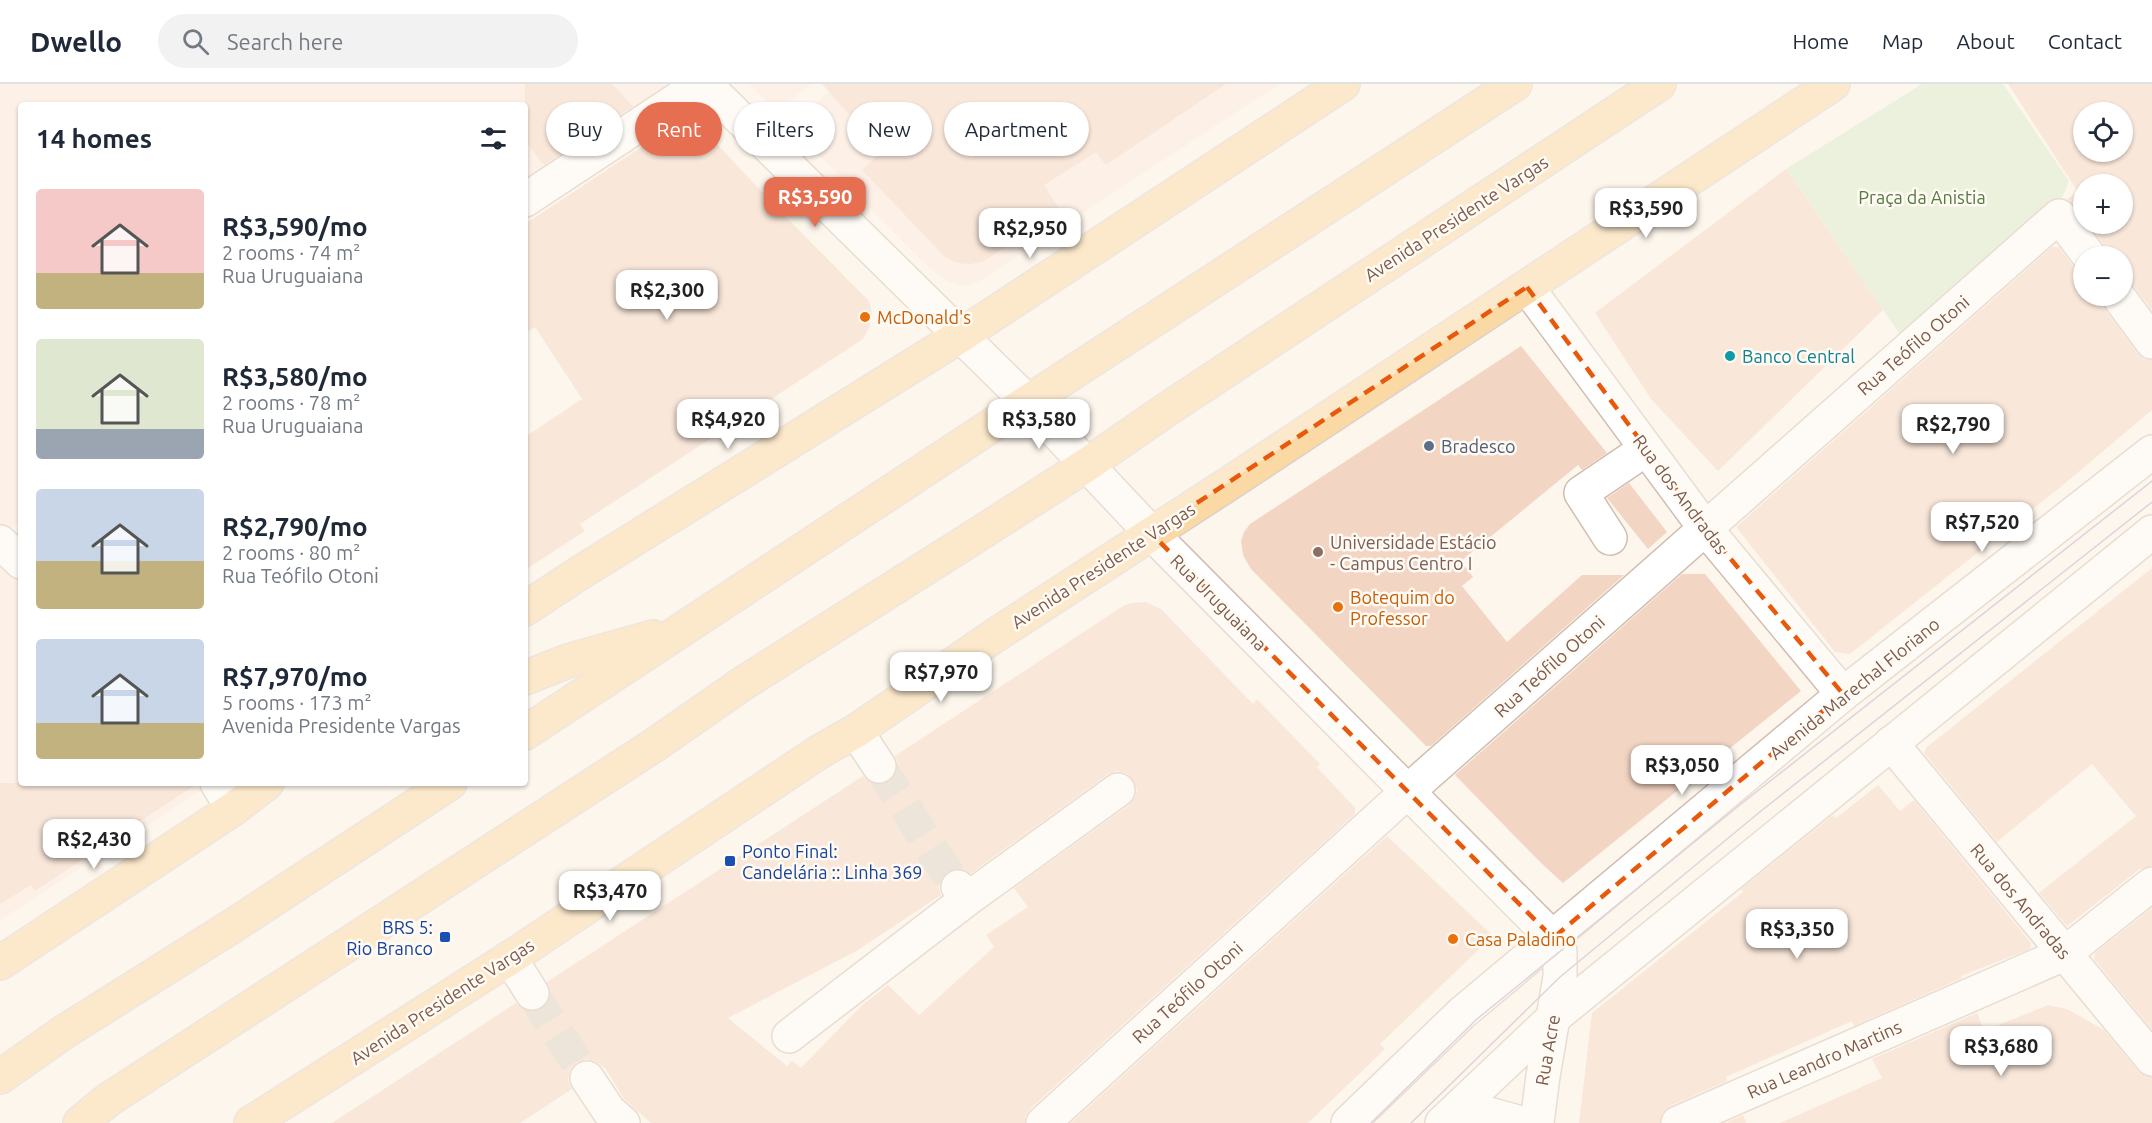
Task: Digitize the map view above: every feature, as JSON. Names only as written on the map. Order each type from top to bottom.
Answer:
[{"type":"main road","points":[[528,607],[960,336],[1343,84]]},
{"type":"main road","points":[[528,731],[1027,401],[1515,84]]},
{"type":"main road","name":"Avenida Presidente Vargas","points":[[80,1123],[108,1100],[656,744],[742,684],[1088,464],[1659,84]]},
{"type":"main road","name":"Avenida Presidente Vargas","points":[[251,1123],[510,958],[819,752],[856,731],[997,634],[1833,84]]},
{"type":"main road","points":[[528,677],[568,661],[680,629]]},
{"type":"main road","points":[[0,963],[39,938],[225,796],[257,786]]},
{"type":"main road","points":[[0,1077],[64,1032],[243,920],[445,786]]},
{"type":"main road","points":[[0,984],[19,966],[39,938]]},
{"type":"street","points":[[528,198],[703,84]]},
{"type":"street","name":"Rua Uruguaiana","points":[[703,84],[1027,401],[1151,533],[1553,938]]},
{"type":"street","name":"Rua Teófilo Otoni","points":[[1043,1123],[1407,792],[2059,216],[2082,246]]},
{"type":"street","name":"Rua dos Andradas","points":[[1527,287],[1705,528],[1843,694]]},
{"type":"street","points":[[2125,306],[2152,342]]},
{"type":"street","points":[[1610,538],[1581,493],[1646,448]]},
{"type":"street","name":"Avenida Marechal Floriano","points":[[1348,1123],[1462,1013],[1843,694],[2152,452]]},
{"type":"street","points":[[1451,1114],[1553,1018],[2152,532]]},
{"type":"street","points":[[856,731],[879,766]]},
{"type":"street","name":"Rua dos Andradas","points":[[1891,743],[2152,1059]]},
{"type":"street","points":[[789,1036],[962,893],[1118,790]]},
{"type":"street","name":"Rua Leandro Martins","points":[[1678,1123],[2064,954],[2152,884]]},
{"type":"street","name":"Rua Acre","points":[[1537,1123],[1539,1098],[1560,977],[1560,951],[1553,938]]},
{"type":"street","points":[[510,958],[532,993]]},
{"type":"street","points":[[587,1078],[609,1111],[623,1123]]},
{"type":"street","points":[[1451,1114],[1521,1123]]},
{"type":"highlighted area","points":[[1527,287],[1705,528],[1843,694],[1553,938],[1151,533]]},
{"type":"shaded area","points":[[0,84],[666,84],[665,92],[651,102],[635,102],[635,113],[623,121],[623,102],[546,102],[546,156],[573,156],[528,187],[528,102],[18,102],[18,524],[7,531],[0,529]]},
{"type":"shaded area","points":[[749,84],[811,84],[789,102],[767,102]]},
{"type":"shaded area","points":[[838,84],[1279,84],[981,280],[967,286],[948,282],[924,263],[820,156],[835,156],[835,102],[816,102]]},
{"type":"shaded area","points":[[18,548],[18,786],[207,786],[0,920],[0,560]]},
{"type":"green space","name":"Praça da Anistia","points":[[1922,84],[2003,84],[2069,181],[2058,208],[1903,339],[1786,169]]},
{"type":"building","points":[[525,84],[612,84],[633,106],[623,113],[623,102],[546,102],[546,156],[558,156],[544,165],[528,145],[528,102],[525,102]]},
{"type":"building","points":[[822,84],[1226,84],[1106,165],[1096,152],[1044,185],[1060,210],[984,261],[971,264],[957,263],[945,257],[862,170],[877,156],[932,156],[932,102],[847,102],[847,112]]},
{"type":"building","points":[[2008,84],[2152,84],[2152,310],[2133,285],[2133,246],[2104,245],[2096,234],[2133,234],[2133,174],[2073,174],[2073,184]]},
{"type":"building","points":[[722,149],[869,301],[872,314],[869,328],[863,339],[580,524],[585,531],[528,568],[528,435],[582,399],[535,327],[528,331],[528,222],[635,151],[635,156],[722,156]]},
{"type":"building","name":"Banco Central","points":[[1786,169],[1883,310],[1718,471],[1651,399],[1595,313]]},
{"type":"building","points":[[2073,195],[2073,204],[2067,199]]},
{"type":"building","points":[[2052,247],[2059,247],[2073,266],[2073,306],[2103,306],[2137,353],[2144,359],[2152,360],[2152,410],[2063,485],[1850,654],[1835,652],[1736,527]]},
{"type":"building","points":[[1521,346],[1607,453],[1582,470],[1578,465],[1461,561],[1473,577],[1462,586],[1507,642],[1582,575],[1624,575],[1431,746],[1426,746],[1251,569],[1243,555],[1241,541],[1250,524]]},
{"type":"building","points":[[1629,483],[1667,532],[1648,549],[1607,498]]},
{"type":"building","points":[[2152,568],[2152,866],[2140,869],[2067,926],[2039,893],[2136,816],[2092,764],[1997,842],[1924,753],[1927,747]]},
{"type":"building","points":[[1682,574],[1705,574],[1801,691],[1563,883],[1455,775]]},
{"type":"building","points":[[1146,602],[1161,609],[1253,704],[1257,699],[1320,764],[1317,767],[1355,808],[1355,814],[1030,1109],[1025,1117],[1025,1123],[651,1123],[624,1099],[605,1068],[595,1061],[586,1059],[576,1063],[570,1070],[568,1080],[572,1089],[520,1123],[332,1123],[516,1003],[532,1012],[542,1008],[549,1001],[551,993],[547,982],[863,776],[871,783],[879,785],[889,782],[896,774],[898,764],[895,756],[1123,606]],"holes":[[[1117,771],[1126,773],[1133,780],[1137,789],[1129,805],[1014,888],[1028,907],[986,935],[994,947],[919,1015],[888,985],[861,1006],[801,1068],[792,1061],[787,1066],[728,1018],[858,950],[941,895],[939,887],[941,879],[948,871],[958,868],[970,874],[1107,775]]]},
{"type":"building","points":[[0,783],[18,783],[18,786],[193,786],[35,891],[31,885],[0,904]]},
{"type":"building","points":[[1878,785],[1900,811],[1914,800],[2031,943],[2030,949],[1961,976],[1962,978],[1854,1026],[1852,1021],[1726,1077],[1727,1081],[1670,1106],[1663,1112],[1660,1123],[1579,1123],[1592,1013],[1743,892],[1741,889],[1833,815],[1836,818]]},
{"type":"building","points":[[1387,836],[1493,936],[1380,1044],[1385,1049],[1308,1123],[1071,1123]]},
{"type":"building","points":[[2152,908],[2152,1030],[2094,959],[2095,953]]},
{"type":"building","points":[[2048,1005],[2067,1009],[2104,1030],[2138,1071],[2145,1076],[2152,1077],[2152,1123],[1780,1123],[1882,1078],[1872,1059],[1977,1013],[1984,1031]]},
{"type":"building","points":[[1743,1115],[1746,1123],[1725,1123]]},
{"type":"tunnel","points":[[879,766],[958,887]]},
{"type":"tunnel","points":[[532,993],[587,1078]]},
{"type":"tram line","points":[[1371,1123],[1477,1019],[1741,804],[2152,481]]},
{"type":"tram line","points":[[1411,1123],[1560,977],[1761,811],[2152,502]]},
{"type":"place","name":"McDonald's","points":[[865,317]]},
{"type":"place","name":"Banco Central","points":[[1730,356]]},
{"type":"place","name":"Bradesco","points":[[1429,446]]},
{"type":"place","name":"Universidade Estácio - Campus Centro I","points":[[1318,552]]},
{"type":"place","name":"Botequim do Professor","points":[[1338,607]]},
{"type":"place","name":"Ponto Final: Candelária :: Linha 369","points":[[730,861]]},
{"type":"place","name":"BRS 5: Rio Branco","points":[[445,937]]},
{"type":"place","name":"Casa Paladino","points":[[1453,939]]}]
